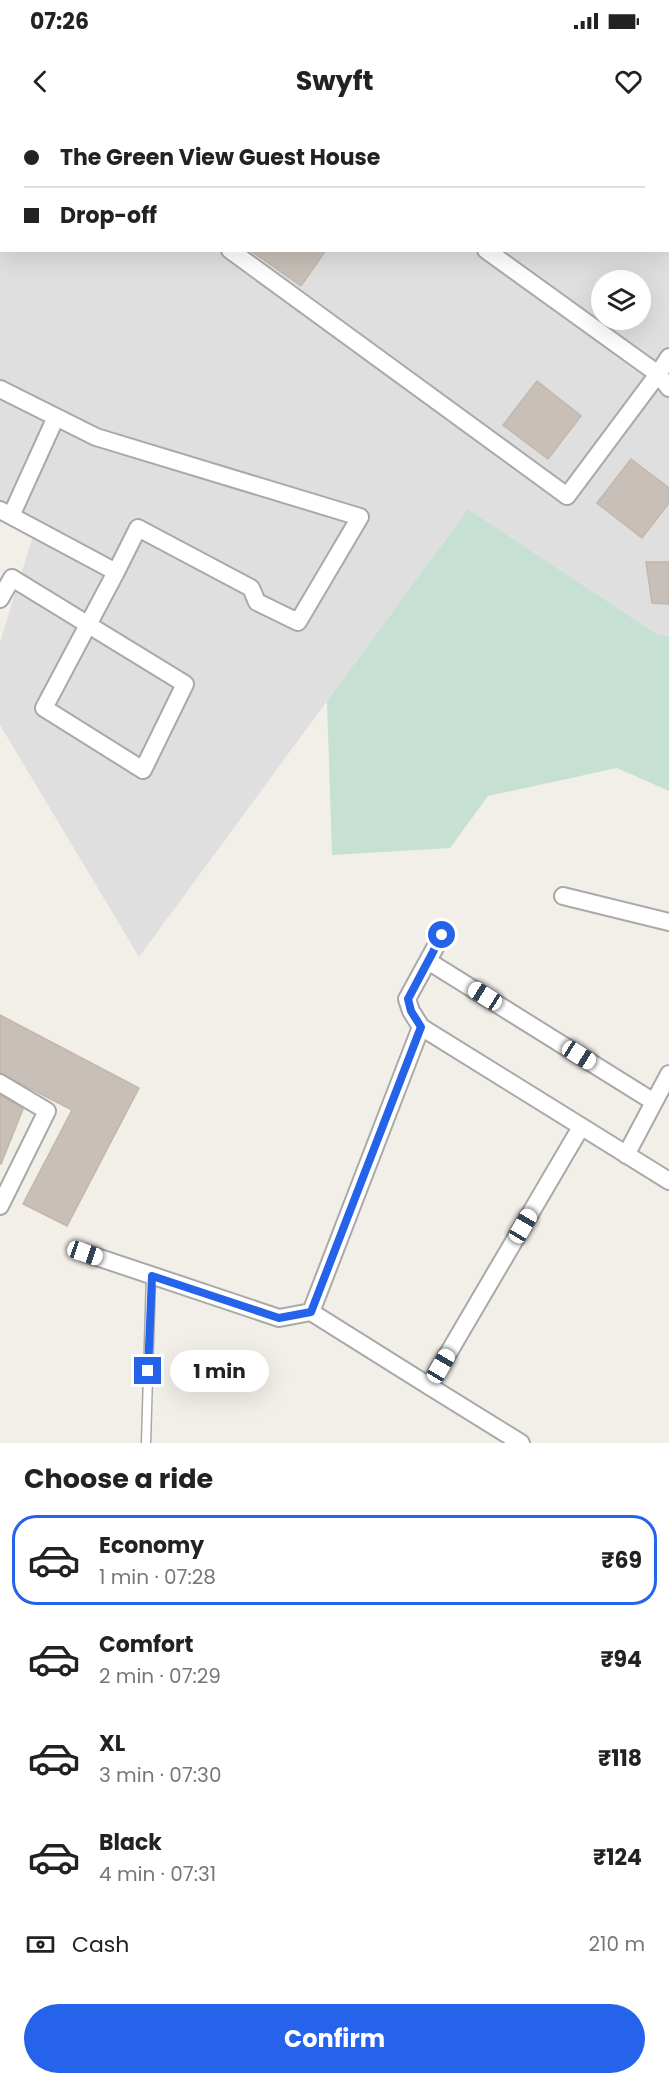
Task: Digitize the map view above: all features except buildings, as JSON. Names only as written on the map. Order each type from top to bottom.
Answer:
[{"type":"street","points":[[233,252],[567,496],[669,357]]},
{"type":"street","points":[[489,252],[658,374],[669,388]]},
{"type":"street","points":[[0,389],[96,436],[360,517],[298,622],[257,602],[250,588],[138,528],[89,625],[44,708],[143,770],[184,684],[89,625],[12,578],[0,599]]},
{"type":"street","points":[[56,417],[5,513],[116,572]]},
{"type":"street","points":[[563,897],[669,922]]},
{"type":"street","points":[[442,935],[408,999],[411,1011],[421,1027],[669,1181]]},
{"type":"street","points":[[428,961],[654,1102]]},
{"type":"street","points":[[311,1312],[421,1027]]},
{"type":"street","points":[[626,1155],[669,1074]]},
{"type":"street","points":[[0,1083],[47,1111],[0,1206]]},
{"type":"street","points":[[429,1386],[581,1126]]},
{"type":"street","points":[[85,1253],[279,1318],[311,1312],[521,1443]]},
{"type":"lane","points":[[146,1443],[152,1276]]},
{"type":"shaded area","points":[[0,252],[669,252],[669,636],[658,635],[468,509],[139,957],[0,725],[0,642],[36,526],[0,508]]},
{"type":"green space","points":[[468,509],[658,635],[669,636],[669,791],[617,768],[488,796],[450,848],[332,855],[327,701]]},
{"type":"route","points":[[148,1371],[152,1276],[279,1318],[311,1312],[421,1027],[411,1011],[408,999],[442,935]]}]
